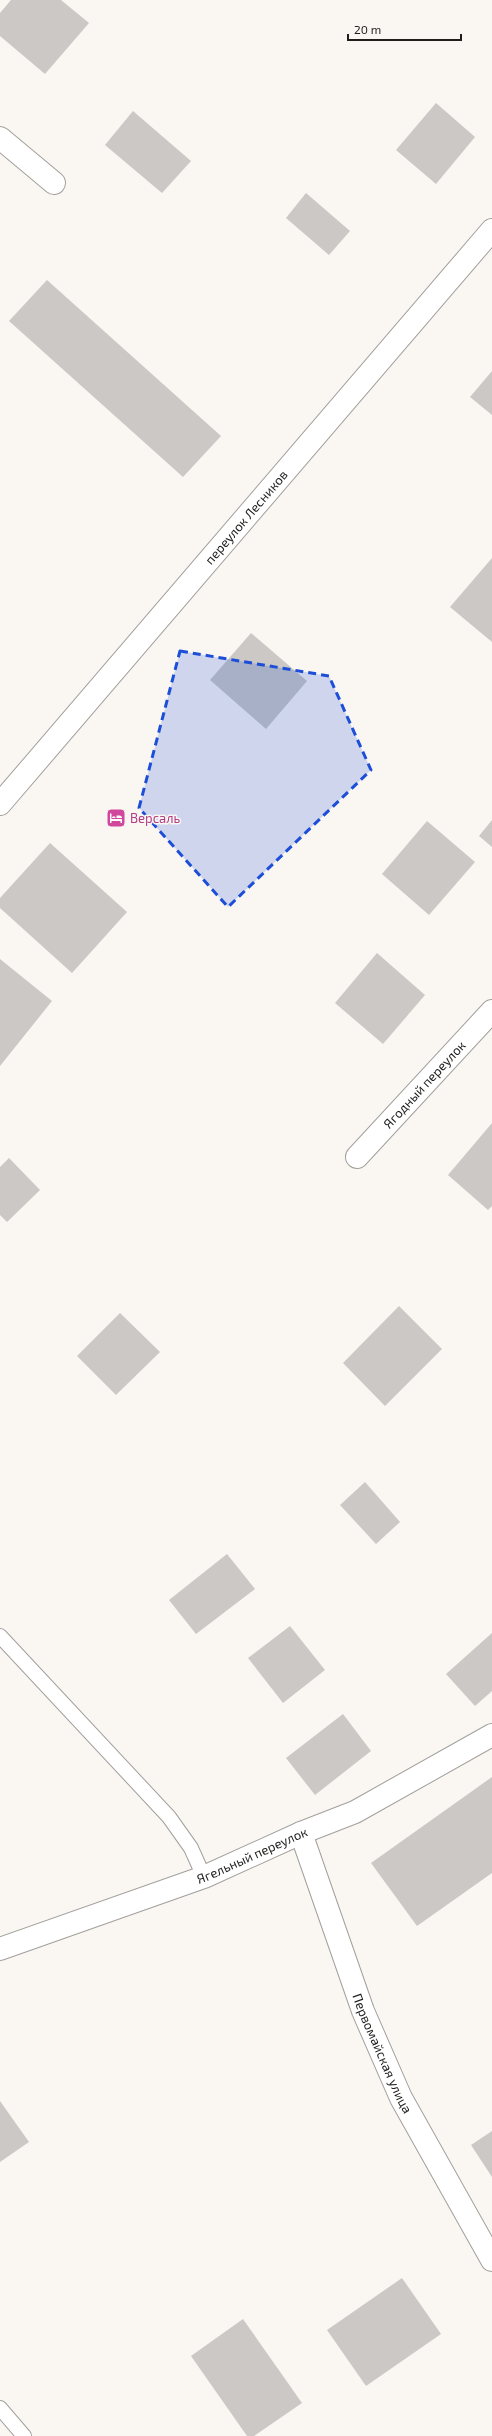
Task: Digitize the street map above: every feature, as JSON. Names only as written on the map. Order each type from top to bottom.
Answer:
[{"type":"street","points":[[0,138],[54,183]]},
{"type":"street","name":"переулок Лесников","points":[[0,804],[492,230]]},
{"type":"street","name":"Ягодный переулок","points":[[357,1157],[492,1011]]},
{"type":"street","name":"Ягельный переулок","points":[[0,1949],[204,1877],[301,1833],[355,1812],[492,1735]]},
{"type":"street","name":"Первомайская улица","points":[[301,1833],[363,2011],[401,2098],[492,2260]]},
{"type":"lane","points":[[0,1636],[168,1817],[191,1848],[204,1877]]},
{"type":"lane","points":[[0,2408],[24,2436]]},
{"type":"highlighted area","points":[[180,651],[329,676],[371,770],[228,907],[139,808]]},
{"type":"building","points":[[11,0],[61,0],[89,23],[45,74],[0,36],[0,13]]},
{"type":"building","points":[[436,103],[475,137],[436,184],[396,150]]},
{"type":"building","points":[[133,111],[191,161],[162,193],[105,145]]},
{"type":"building","points":[[306,193],[350,231],[329,255],[286,218]]},
{"type":"building","points":[[47,280],[221,436],[183,477],[9,321]]},
{"type":"building","points":[[492,371],[492,415],[470,397]]},
{"type":"building","points":[[492,558],[492,642],[450,607]]},
{"type":"building","points":[[251,633],[307,681],[266,729],[210,680]]},
{"type":"building","points":[[492,820],[492,847],[479,836]]},
{"type":"building","points":[[427,821],[475,862],[429,915],[382,874]]},
{"type":"building","points":[[50,843],[127,912],[72,973],[0,908],[0,898]]},
{"type":"building","points":[[377,953],[425,995],[383,1044],[335,1003]]},
{"type":"building","points":[[0,959],[52,1001],[0,1066]]},
{"type":"building","points":[[492,1123],[492,1206],[488,1210],[448,1175]]},
{"type":"building","points":[[9,1158],[40,1190],[7,1222],[0,1215],[0,1167]]},
{"type":"building","points":[[399,1306],[442,1349],[385,1406],[343,1363]]},
{"type":"building","points":[[120,1313],[160,1352],[116,1395],[77,1356]]},
{"type":"building","points":[[365,1482],[400,1522],[376,1544],[340,1505]]},
{"type":"building","points":[[227,1554],[255,1589],[196,1634],[169,1600]]},
{"type":"building","points":[[290,1626],[325,1670],[283,1703],[248,1658]]},
{"type":"building","points":[[492,1633],[492,1691],[475,1706],[446,1674]]},
{"type":"building","points":[[343,1714],[371,1751],[315,1795],[286,1758]]},
{"type":"building","points":[[492,1777],[492,1873],[417,1926],[371,1863]]},
{"type":"building","points":[[0,2101],[29,2142],[0,2162]]},
{"type":"building","points":[[492,2131],[492,2177],[471,2145]]},
{"type":"building","points":[[402,2278],[441,2334],[366,2386],[327,2330]]},
{"type":"building","points":[[243,2319],[302,2403],[254,2436],[247,2436],[191,2356]]},
{"type":"place","name":"Версаль","points":[[116,818]]}]
